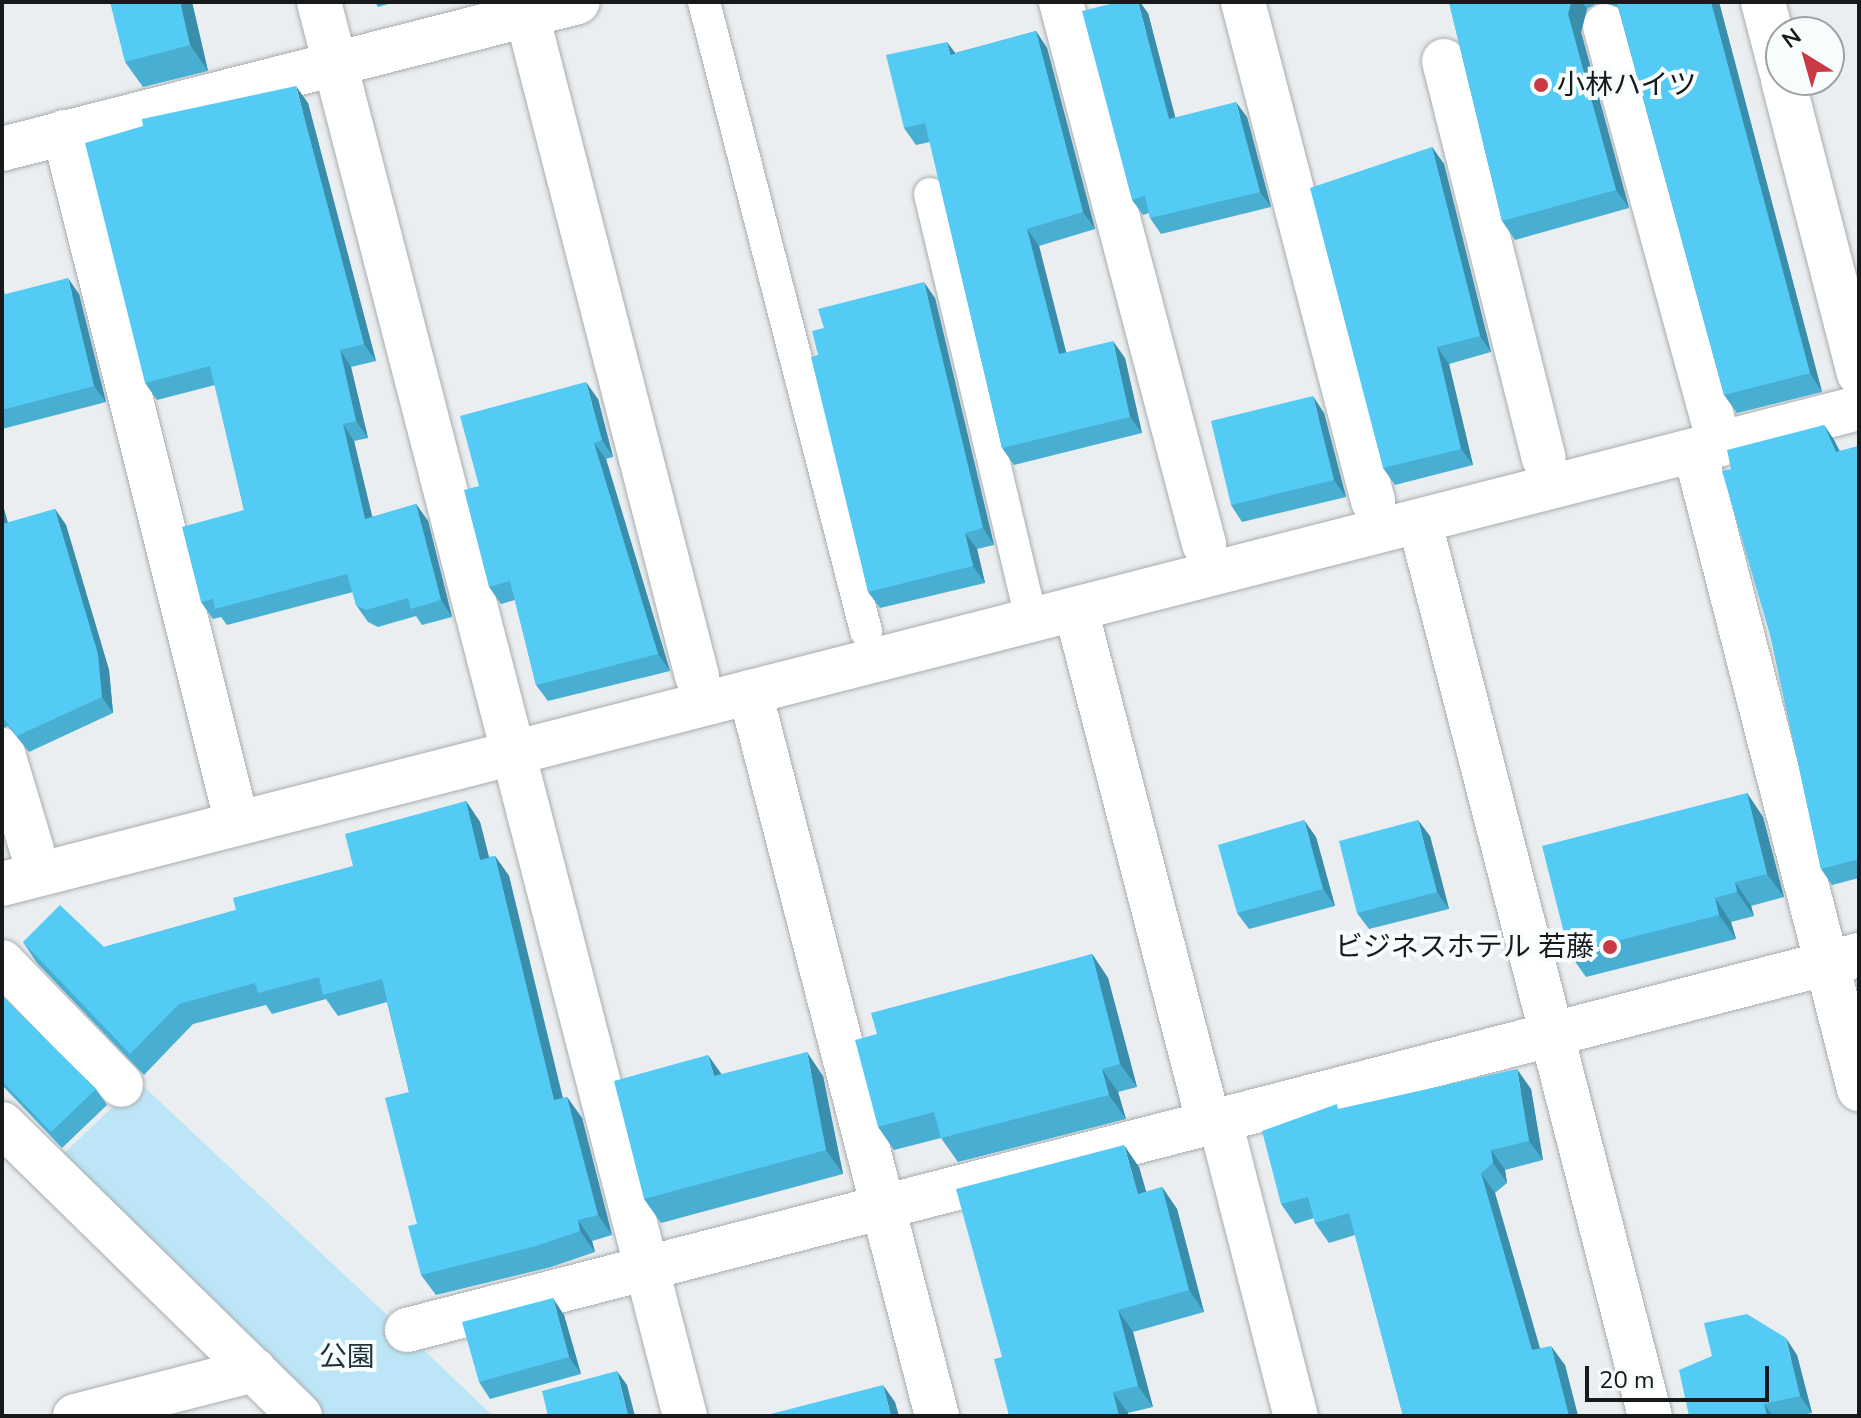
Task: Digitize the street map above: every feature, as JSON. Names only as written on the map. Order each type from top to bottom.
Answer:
[{"type":"street","points":[[319,2],[516,753],[685,1416]]},
{"type":"street","points":[[2,149],[578,2]]},
{"type":"street","points":[[1061,2],[1204,544]]},
{"type":"street","points":[[1243,2],[1373,501]]},
{"type":"street","points":[[527,15],[697,676]]},
{"type":"street","points":[[1605,26],[1707,448],[1842,959],[1859,1089]]},
{"type":"street","points":[[1444,61],[1544,459]]},
{"type":"street","points":[[1787,96],[1859,373]]},
{"type":"street","points":[[64,132],[231,799]]},
{"type":"street","points":[[2,884],[1859,408]]},
{"type":"street","points":[[1420,523],[1556,1035],[1650,1416]]},
{"type":"street","points":[[1076,610],[1296,1416]]},
{"type":"street","points":[[750,692],[937,1416]]},
{"type":"street","points":[[2,750],[32,850]]},
{"type":"street","points":[[407,1330],[1842,959]]},
{"type":"street","points":[[2,962],[121,1085]]},
{"type":"street","points":[[2,1124],[300,1416]]},
{"type":"street","points":[[75,1416],[254,1370]]},
{"type":"lane","points":[[704,2],[866,631]]},
{"type":"lane","points":[[930,194],[1032,621]]},
{"type":"green space","name":"公園","points":[[139,1082],[493,1416],[323,1416],[62,1155]]},
{"type":"building","points":[[110,2],[180,2],[190,45],[125,62]]},
{"type":"building","points":[[1118,2],[1138,2],[1169,119],[1236,102],[1260,192],[1150,218],[1145,196],[1132,200],[1082,11]]},
{"type":"building","points":[[1449,2],[1571,2],[1568,14],[1616,190],[1502,221]]},
{"type":"building","points":[[1617,2],[1711,2],[1810,373],[1724,395]]},
{"type":"building","points":[[1036,31],[1083,212],[1027,229],[1059,354],[1113,341],[1130,417],[1002,448],[925,123],[904,128],[886,55],[947,42],[950,55]]},
{"type":"building","points":[[296,86],[364,344],[340,350],[356,421],[343,424],[365,519],[416,504],[441,600],[411,609],[408,598],[366,610],[356,605],[347,574],[215,609],[213,599],[201,602],[182,527],[244,510],[210,366],[145,383],[85,143],[143,126],[142,119]]},
{"type":"building","points":[[1432,147],[1480,336],[1437,347],[1461,449],[1383,468],[1310,188]]},
{"type":"building","points":[[68,278],[94,386],[2,410],[2,295]]},
{"type":"building","points":[[924,282],[983,528],[965,533],[973,566],[868,592],[811,357],[818,355],[812,331],[824,328],[818,309]]},
{"type":"building","points":[[586,382],[602,440],[594,443],[658,654],[536,685],[510,581],[489,587],[464,490],[479,486],[460,416]]},
{"type":"building","points":[[1313,396],[1334,480],[1231,505],[1211,421]]},
{"type":"building","points":[[1824,425],[1836,452],[1859,446],[1859,859],[1821,869],[1771,638],[1722,471],[1731,469],[1727,450]]},
{"type":"building","points":[[55,509],[98,654],[102,697],[17,736],[2,716],[2,524]]},
{"type":"building","points":[[1747,793],[1767,874],[1735,882],[1737,892],[1715,898],[1719,915],[1569,953],[1542,846]]},
{"type":"building","points":[[466,801],[480,860],[495,856],[554,1100],[567,1097],[598,1215],[578,1220],[580,1231],[536,1246],[421,1275],[408,1226],[417,1224],[385,1098],[409,1092],[382,979],[323,995],[319,977],[258,993],[255,983],[179,1004],[130,1054],[23,942],[60,905],[104,947],[236,910],[233,898],[353,866],[345,834]]},
{"type":"building","points":[[1304,820],[1323,889],[1237,913],[1218,845]]},
{"type":"building","points":[[1418,820],[1437,892],[1357,913],[1339,841]]},
{"type":"building","points":[[1092,954],[1120,1064],[1102,1069],[1109,1095],[941,1138],[934,1112],[878,1127],[855,1040],[877,1034],[871,1013]]},
{"type":"building","points":[[2,996],[96,1089],[51,1132],[2,1081]]},
{"type":"building","points":[[807,1052],[826,1150],[644,1199],[614,1081],[708,1055],[714,1076]]},
{"type":"building","points":[[1517,1069],[1529,1141],[1491,1150],[1493,1163],[1481,1173],[1532,1350],[1551,1346],[1569,1416],[1403,1416],[1349,1213],[1315,1223],[1308,1197],[1281,1204],[1262,1131],[1337,1104],[1338,1109]]},
{"type":"building","points":[[1124,1145],[1138,1194],[1162,1187],[1189,1290],[1118,1310],[1138,1386],[1113,1392],[1119,1416],[1009,1416],[994,1359],[1002,1357],[956,1189]]},
{"type":"building","points":[[553,1298],[569,1357],[479,1382],[462,1322]]},
{"type":"building","points":[[1747,1314],[1786,1338],[1800,1396],[1764,1404],[1767,1416],[1689,1416],[1679,1370],[1712,1356],[1704,1323]]},
{"type":"building","points":[[617,1371],[628,1416],[548,1416],[542,1391]]},
{"type":"building","points":[[883,1385],[891,1416],[763,1416]]},
{"type":"place","name":"小林ハイツ","points":[[1541,85]]},
{"type":"place","name":"ビジネスホテル 若藤","points":[[1610,947]]}]
